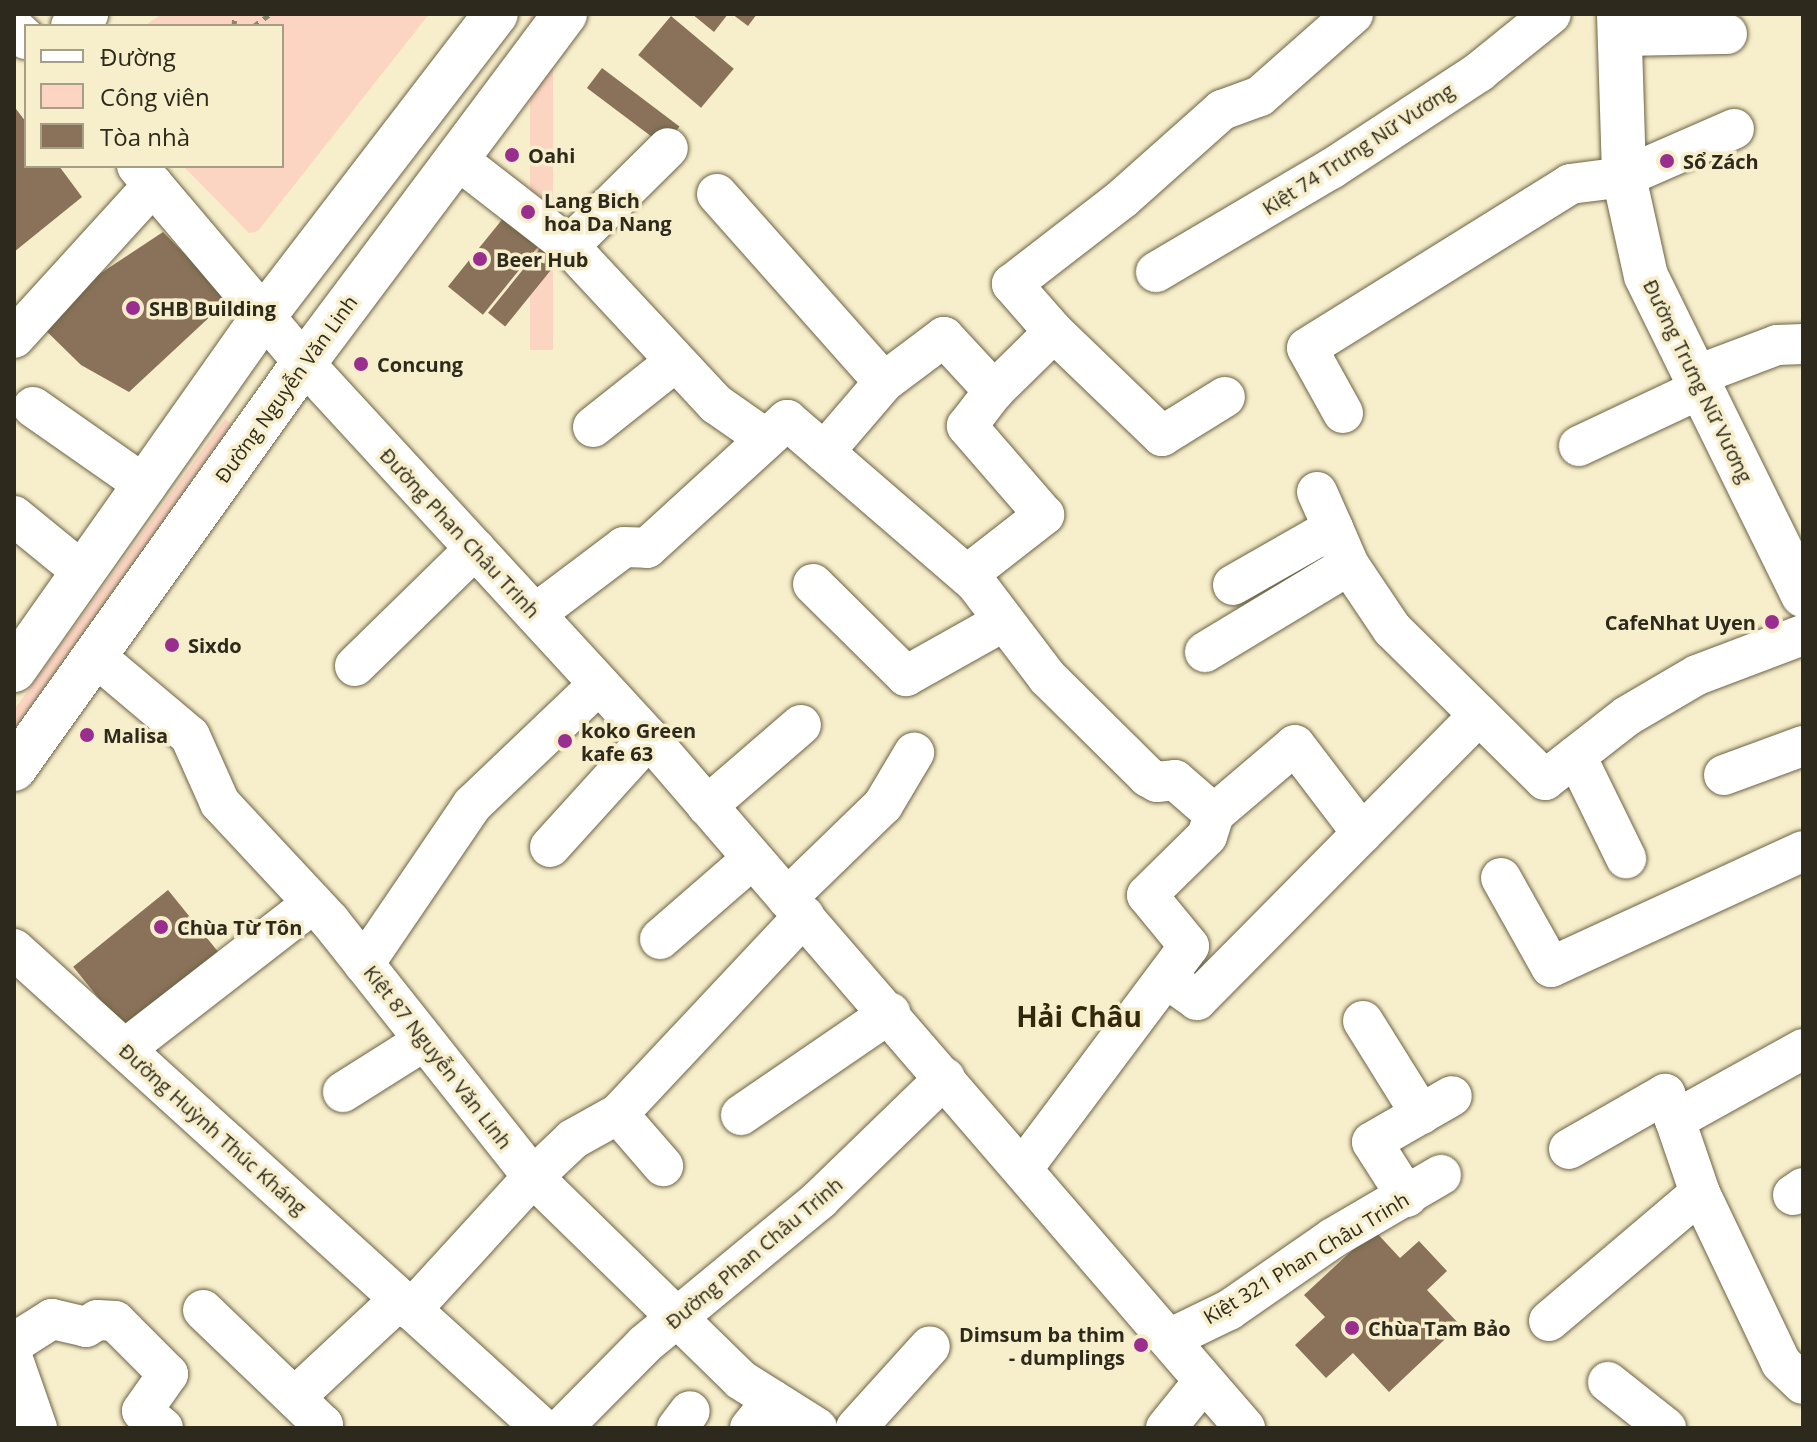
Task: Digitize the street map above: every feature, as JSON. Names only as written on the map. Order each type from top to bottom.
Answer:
[{"type":"main road","points":[[14,670],[264,316],[496,14]]},
{"type":"main road","name":"Đường Nguyễn Văn Linh","points":[[14,769],[304,363],[565,14]]},
{"type":"main road","name":"Đường Trưng Nữ Vương","points":[[1619,25],[1624,177],[1646,276],[1802,591]]},
{"type":"street","points":[[1225,397],[1162,436],[1054,332],[1012,284],[1122,199],[1222,110],[1260,96],[1353,14]]},
{"type":"street","name":"Kiệt 74 Trưng Nữ Vương","points":[[1156,272],[1343,161],[1479,72],[1551,14]]},
{"type":"street","points":[[1619,25],[1727,34]]},
{"type":"street","points":[[1343,413],[1307,348],[1570,184],[1624,177],[1734,129]]},
{"type":"street","points":[[569,246],[668,148]]},
{"type":"street","points":[[457,159],[569,246],[716,404],[766,439]]},
{"type":"street","name":"Đường Phan Châu Trinh","points":[[145,176],[304,363],[649,738],[890,1013],[1245,1428]]},
{"type":"street","points":[[14,338],[145,176]]},
{"type":"street","points":[[717,194],[884,382]]},
{"type":"street","points":[[967,575],[1044,515],[967,426],[994,391],[1054,332]]},
{"type":"street","points":[[824,452],[884,382],[944,337],[994,391]]},
{"type":"street","points":[[1579,446],[1698,382],[1777,345],[1803,344]]},
{"type":"street","points":[[593,427],[675,362]]},
{"type":"street","points":[[33,407],[146,486]]},
{"type":"street","points":[[535,614],[624,547],[647,548],[787,420],[967,575],[1047,677],[1148,777],[1157,782],[1175,780],[1214,814]]},
{"type":"street","points":[[1317,492],[1349,565],[1392,629],[1545,780],[1627,716],[1697,675],[1803,635]]},
{"type":"street","points":[[14,516],[84,573]]},
{"type":"street","points":[[1233,585],[1333,528]]},
{"type":"street","points":[[355,666],[475,549]]},
{"type":"street","points":[[1205,652],[1349,565]]},
{"type":"street","points":[[813,584],[906,676],[1004,621]]},
{"type":"street","name":"Kiệt 87 Nguyễn Văn Linh","points":[[95,656],[190,736],[220,803],[313,903],[533,1177],[741,1380],[761,1414],[817,1428]]},
{"type":"street","points":[[364,964],[472,805],[599,684]]},
{"type":"street","points":[[1166,978],[1197,1000],[1479,715]]},
{"type":"street","points":[[707,806],[801,725]]},
{"type":"street","points":[[550,847],[649,738]]},
{"type":"street","points":[[1023,1168],[1189,946],[1147,895],[1207,836],[1214,814],[1295,745],[1362,833]]},
{"type":"street","points":[[1724,775],[1803,746]]},
{"type":"street","points":[[295,1397],[406,1304],[573,1139],[618,1114],[883,805],[914,753]]},
{"type":"street","points":[[1576,756],[1626,858]]},
{"type":"street","points":[[1501,878],[1551,967],[1803,851]]},
{"type":"street","points":[[660,939],[752,859]]},
{"type":"street","points":[[125,1049],[313,903]]},
{"type":"street","name":"Đường Huỳnh Thúc Kháng","points":[[14,949],[546,1428]]},
{"type":"street","points":[[741,1115],[890,1013]]},
{"type":"street","points":[[1363,1021],[1436,1105],[1372,1142],[1407,1197]]},
{"type":"street","points":[[343,1092],[424,1041]]},
{"type":"street","points":[[1675,1120],[1803,1049]]},
{"type":"street","name":"Đường Phan Châu Trinh","points":[[546,1428],[820,1199],[945,1078]]},
{"type":"street","points":[[1569,1149],[1665,1094],[1700,1193],[1781,1363],[1803,1384]]},
{"type":"street","points":[[618,1114],[663,1166]]},
{"type":"street","name":"Kiệt 321 Phan Châu Trinh","points":[[1169,1339],[1229,1310],[1333,1238],[1441,1175]]},
{"type":"street","points":[[1549,1321],[1700,1193]]},
{"type":"street","points":[[203,1310],[323,1425],[320,1428]]},
{"type":"street","points":[[14,1343],[52,1319],[86,1327],[97,1320],[115,1321],[168,1374],[142,1411],[163,1428]]},
{"type":"street","points":[[856,1428],[930,1346]]},
{"type":"street","points":[[14,1362],[37,1428]]},
{"type":"street","points":[[1166,1428],[1204,1381]]},
{"type":"street","points":[[1608,1382],[1666,1428]]},
{"type":"green space","points":[[162,14],[429,14],[258,231],[249,233],[185,168],[284,168],[284,24],[147,24]]},
{"type":"green space","points":[[530,14],[553,14],[553,350],[530,350]]},
{"type":"green space","points":[[225,419],[240,430],[14,748],[14,710]]},
{"type":"building","points":[[692,14],[728,14],[714,32]]},
{"type":"building","points":[[732,14],[757,14],[748,26]]},
{"type":"building","points":[[671,16],[734,69],[701,108],[638,55]]},
{"type":"building","points":[[602,68],[679,126],[664,146],[587,88]]},
{"type":"building","points":[[16,109],[24,119],[24,168],[60,168],[82,197],[14,252]]},
{"type":"building","points":[[509,211],[544,239],[483,315],[448,286]]},
{"type":"building","name":"SHB Building","points":[[163,232],[229,299],[129,392],[81,365],[33,318]]},
{"type":"building","points":[[551,235],[568,249],[505,327],[488,313]]},
{"type":"building","name":"Chùa Từ Tôn","points":[[168,890],[228,965],[134,1041],[73,967]]},
{"type":"building","points":[[1374,1230],[1400,1258],[1419,1241],[1447,1271],[1427,1290],[1460,1325],[1389,1392],[1353,1353],[1326,1378],[1295,1345],[1325,1317],[1304,1295]]},
{"type":"place","name":"Oahi","points":[[512,155]]},
{"type":"place","name":"Sổ Zách","points":[[1667,161]]},
{"type":"place","name":"Lang Bich hoa Da Nang","points":[[528,212]]},
{"type":"place","name":"Beer Hub","points":[[480,259]]},
{"type":"place","name":"SHB Building","points":[[133,308]]},
{"type":"place","name":"Concung","points":[[361,364]]},
{"type":"place","name":"CafeNhat Uyen","points":[[1772,622]]},
{"type":"place","name":"Sixdo","points":[[172,645]]},
{"type":"place","name":"Malisa","points":[[87,735]]},
{"type":"place","name":"koko Green kafe 63","points":[[565,741]]},
{"type":"place","name":"Chùa Từ Tôn","points":[[161,927]]},
{"type":"place","name":"Chùa Tam Bảo","points":[[1352,1328]]},
{"type":"place","name":"Dimsum ba thim - dumplings","points":[[1141,1345]]},
{"type":"district","name":"Hải Châu","points":[[1079,1016]]}]
